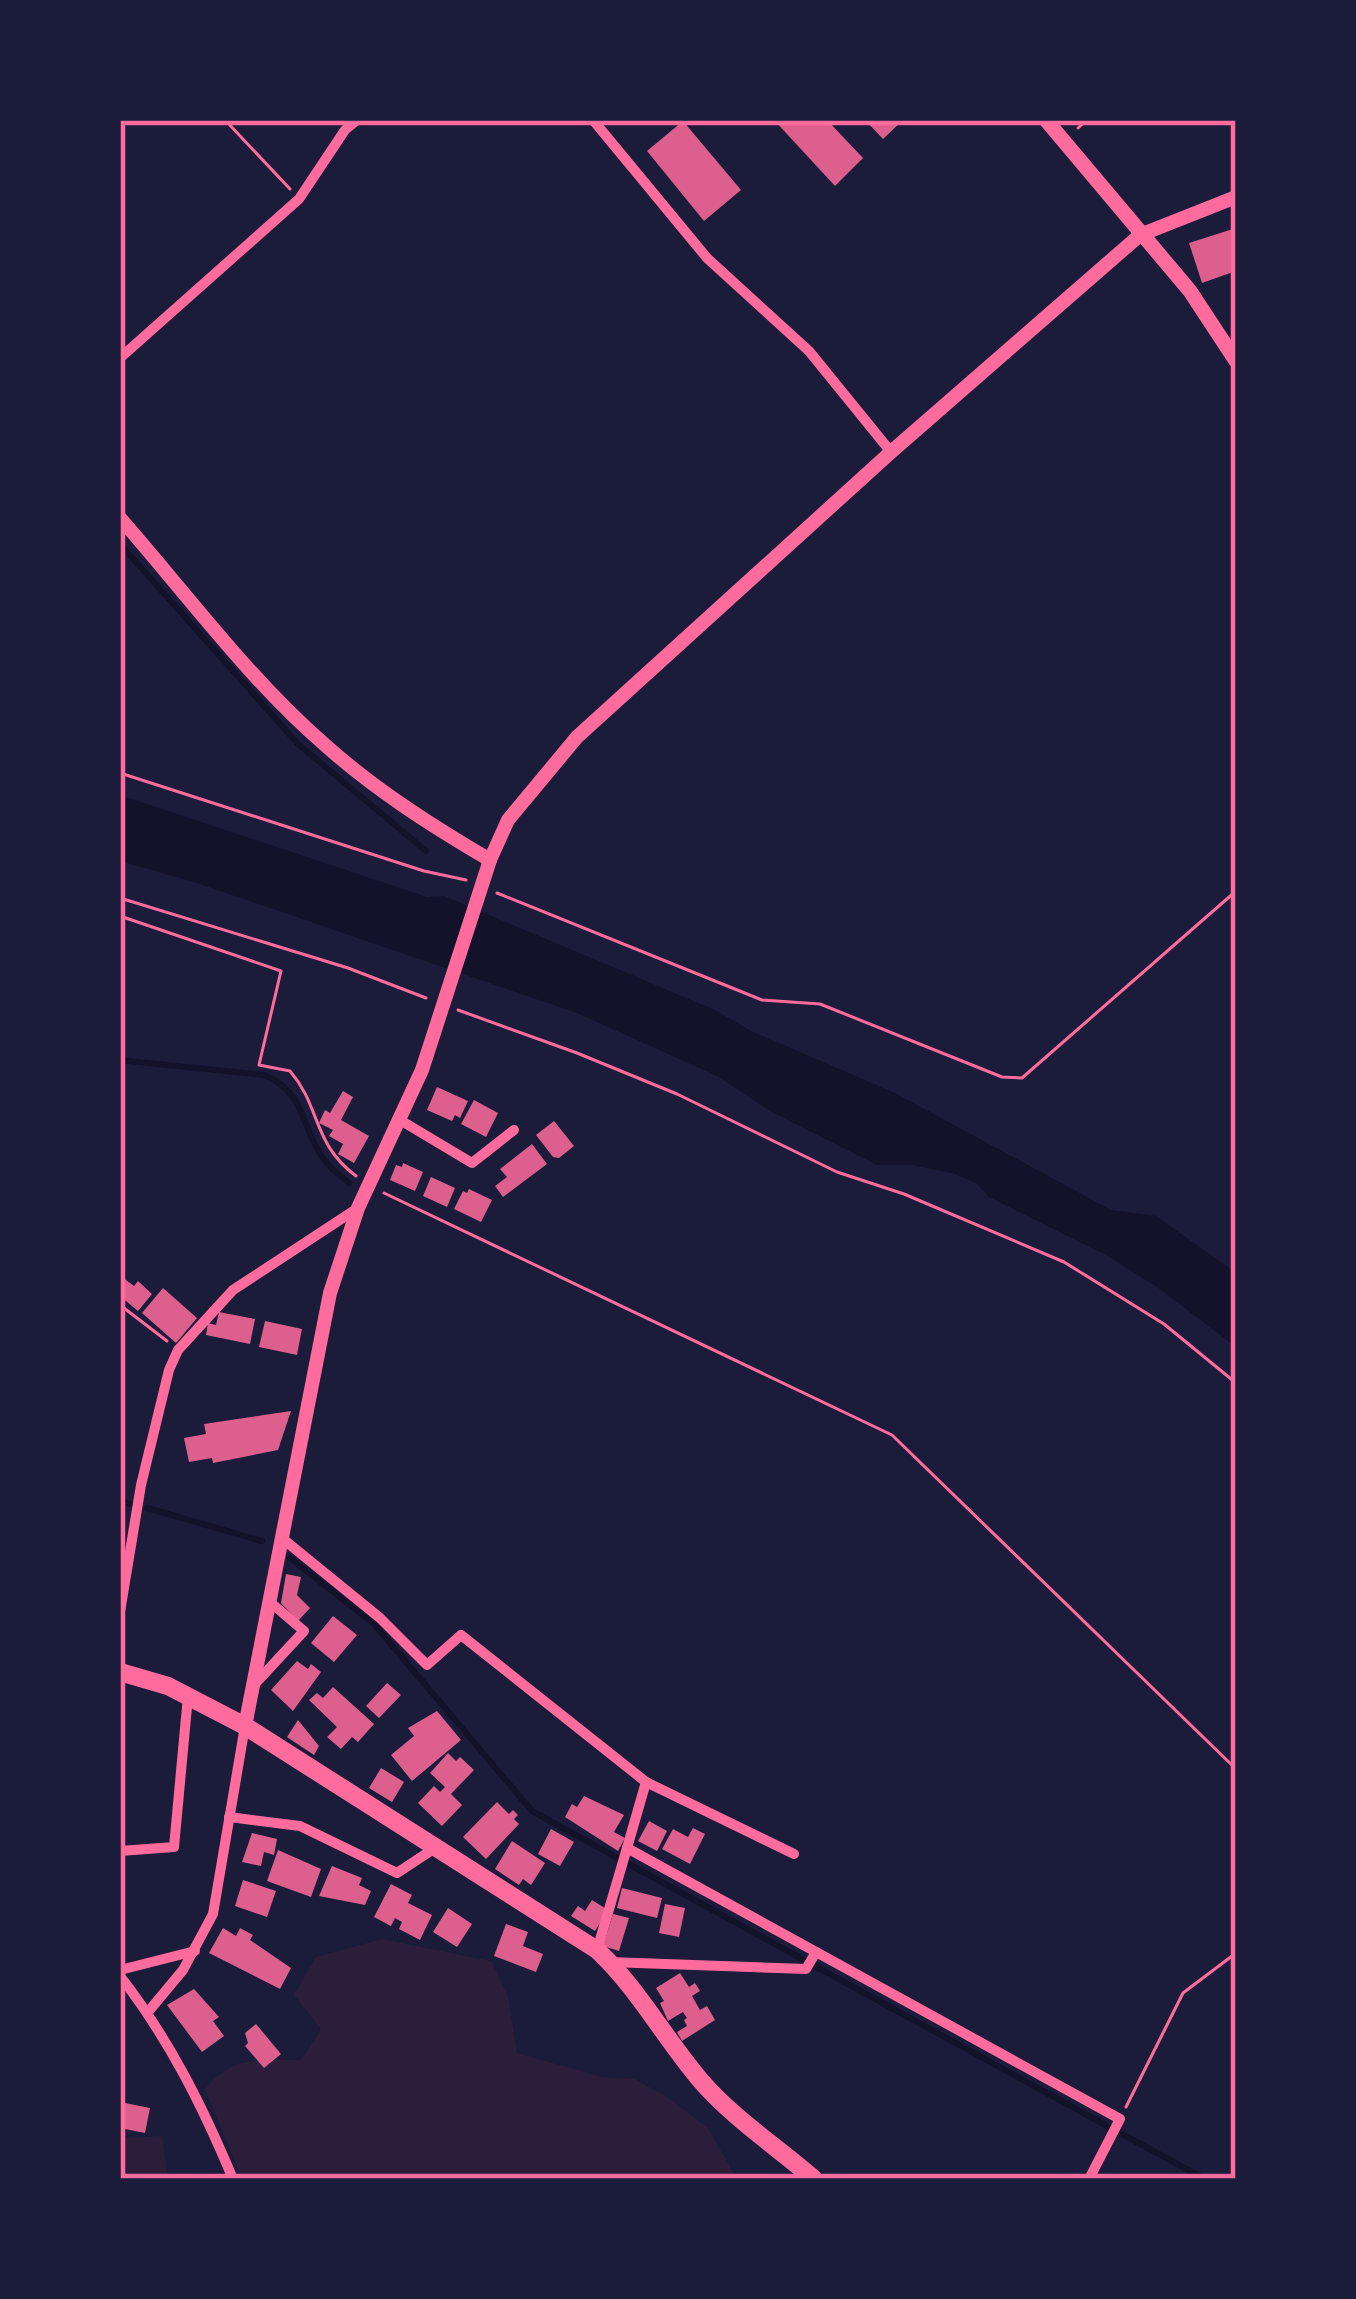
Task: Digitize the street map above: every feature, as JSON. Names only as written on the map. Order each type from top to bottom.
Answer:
[{"type":"main road","points":[[1046,120],[1234,350]]},
{"type":"main road","points":[[120,1672],[188,1696],[244,1726],[603,1956],[707,2087],[814,2179]]},
{"type":"street","points":[[120,358],[299,200],[357,120]]},
{"type":"street","points":[[592,120],[707,258],[809,351],[891,452]]},
{"type":"street","points":[[148,2012],[195,1952],[213,1914],[244,1726],[330,1293],[358,1208],[400,1120],[443,1004],[490,860],[520,804],[577,736],[1139,235],[1236,197]]},
{"type":"street","points":[[120,518],[287,710],[324,744],[441,831],[490,860]]},
{"type":"street","points":[[400,1120],[472,1163],[514,1130]]},
{"type":"street","points":[[120,1612],[141,1485],[178,1350],[233,1290],[358,1208]]},
{"type":"street","points":[[283,1539],[380,1618],[427,1665],[461,1635],[646,1782],[794,1854]]},
{"type":"street","points":[[253,1686],[304,1631],[270,1602]]},
{"type":"street","points":[[120,1851],[174,1847],[188,1696]]},
{"type":"street","points":[[646,1782],[603,1956],[811,1961]]},
{"type":"street","points":[[229,1817],[300,1826],[397,1873],[437,1846]]},
{"type":"street","points":[[624,1858],[811,1961],[1120,2119],[1089,2179]]},
{"type":"street","points":[[195,1952],[120,1973],[197,2092],[233,2179]]},
{"type":"path","points":[[225,120],[299,200]]},
{"type":"path","points":[[120,772],[482,886],[762,1000],[820,1004],[1002,1077],[1022,1078],[1236,891]]},
{"type":"path","points":[[120,898],[348,968],[577,1053],[676,1094],[837,1172],[925,1202],[1064,1262],[1164,1324],[1236,1383]]},
{"type":"path","points":[[120,916],[281,971],[260,1065],[290,1071],[331,1155],[369,1185],[892,1435],[1236,1769]]},
{"type":"path","points":[[120,1306],[178,1350]]},
{"type":"path","points":[[1120,2119],[1183,1993],[1236,1953]]},
{"type":"shaded area","points":[[120,795],[427,897],[444,896],[715,1010],[751,1031],[895,1093],[1111,1210],[1156,1216],[1236,1273],[1236,1347],[1108,1256],[989,1197],[976,1183],[911,1165],[877,1165],[770,1111],[717,1076],[577,1013],[120,861]]},
{"type":"shaded area","points":[[382,1939],[491,1961],[508,1996],[517,2053],[603,2077],[634,2079],[666,2096],[708,2128],[737,2179],[242,2179],[205,2089],[236,2065],[301,2060],[321,2029],[294,1995],[316,1957]]},
{"type":"shaded area","points":[[162,2136],[168,2179],[120,2179],[120,2138]]},
{"type":"building","points":[[774,120],[827,120],[863,158],[835,186]]},
{"type":"building","points":[[865,120],[903,120],[883,139]]},
{"type":"building","points":[[683,121],[741,190],[704,221],[647,151]]},
{"type":"building","points":[[1236,228],[1236,271],[1202,283],[1189,243]]},
{"type":"building","points":[[437,1087],[468,1101],[460,1118],[455,1115],[452,1121],[427,1110]]},
{"type":"building","points":[[343,1091],[353,1097],[341,1120],[369,1136],[354,1163],[338,1154],[343,1144],[329,1136],[333,1130],[319,1123]]},
{"type":"building","points":[[474,1100],[498,1113],[486,1137],[461,1124]]},
{"type":"building","points":[[554,1121],[574,1146],[559,1158],[536,1135]]},
{"type":"building","points":[[532,1144],[547,1164],[503,1197],[495,1186],[507,1177],[500,1169]]},
{"type":"building","points":[[403,1163],[423,1172],[415,1191],[390,1180],[396,1165]]},
{"type":"building","points":[[431,1177],[455,1188],[447,1207],[423,1196]]},
{"type":"building","points":[[469,1189],[492,1200],[481,1222],[454,1209]]},
{"type":"building","points":[[122,1277],[134,1286],[138,1281],[152,1294],[138,1311],[120,1296]]},
{"type":"building","points":[[163,1288],[197,1318],[176,1343],[142,1313]]},
{"type":"building","points":[[219,1312],[255,1319],[250,1344],[206,1335],[208,1323],[216,1325]]},
{"type":"building","points":[[265,1321],[302,1329],[297,1355],[259,1347]]},
{"type":"building","points":[[291,1411],[278,1450],[213,1463],[212,1458],[189,1462],[184,1438],[206,1434],[204,1424]]},
{"type":"building","points":[[286,1574],[301,1577],[297,1595],[310,1608],[298,1621],[281,1603]]},
{"type":"building","points":[[333,1616],[357,1635],[334,1662],[311,1643]]},
{"type":"building","points":[[297,1661],[321,1672],[293,1711],[271,1690]]},
{"type":"building","points":[[387,1683],[401,1695],[379,1718],[366,1706]]},
{"type":"building","points":[[333,1687],[374,1724],[358,1742],[352,1737],[341,1749],[327,1737],[337,1727],[309,1700],[317,1693],[323,1698]]},
{"type":"building","points":[[437,1711],[461,1740],[412,1781],[391,1755],[414,1736],[408,1728]]},
{"type":"building","points":[[298,1720],[319,1746],[314,1755],[287,1737]]},
{"type":"building","points":[[448,1753],[474,1770],[451,1794],[462,1805],[442,1826],[418,1803],[434,1786],[440,1792],[445,1787],[430,1773]]},
{"type":"building","points":[[381,1768],[404,1782],[392,1802],[369,1788]]},
{"type":"building","points":[[584,1796],[624,1815],[614,1832],[625,1838],[618,1851],[565,1817]]},
{"type":"building","points":[[497,1802],[509,1814],[513,1810],[518,1815],[514,1819],[519,1824],[486,1859],[463,1837]]},
{"type":"building","points":[[649,1821],[667,1831],[657,1851],[638,1841]]},
{"type":"building","points":[[693,1828],[705,1834],[690,1864],[662,1849],[673,1829],[688,1837]]},
{"type":"building","points":[[551,1829],[574,1842],[560,1866],[538,1854]]},
{"type":"building","points":[[252,1833],[277,1839],[274,1855],[264,1852],[261,1866],[242,1862]]},
{"type":"building","points":[[512,1841],[545,1863],[531,1885],[523,1879],[519,1885],[495,1869]]},
{"type":"building","points":[[278,1850],[321,1869],[311,1897],[267,1881]]},
{"type":"building","points":[[332,1866],[362,1878],[359,1885],[371,1891],[365,1905],[319,1896]]},
{"type":"building","points":[[243,1880],[276,1891],[267,1917],[235,1906]]},
{"type":"building","points":[[391,1884],[412,1895],[408,1903],[432,1915],[420,1940],[399,1929],[402,1922],[395,1918],[391,1926],[374,1917]]},
{"type":"building","points":[[622,1888],[662,1898],[657,1918],[617,1908]]},
{"type":"building","points":[[592,1900],[608,1910],[595,1931],[571,1916],[578,1906],[585,1911]]},
{"type":"building","points":[[665,1904],[685,1908],[679,1937],[659,1933]]},
{"type":"building","points":[[448,1908],[472,1924],[457,1947],[433,1932]]},
{"type":"building","points":[[613,1914],[629,1918],[619,1951],[603,1946]]},
{"type":"building","points":[[506,1924],[528,1932],[523,1946],[543,1954],[536,1972],[494,1956]]},
{"type":"building","points":[[223,1928],[236,1936],[240,1928],[253,1935],[250,1940],[291,1968],[280,1989],[209,1953]]},
{"type":"building","points":[[680,1973],[689,1987],[695,1983],[700,1991],[692,1996],[700,2010],[707,2006],[715,2020],[682,2041],[677,2032],[687,2026],[687,2018],[683,2012],[668,2021],[656,1988]]},
{"type":"building","points":[[194,1989],[219,2017],[213,2021],[224,2036],[202,2052],[167,2005]]},
{"type":"building","points":[[256,2024],[281,2054],[264,2068],[245,2046],[245,2033]]},
{"type":"building","points":[[120,2102],[150,2108],[145,2133],[120,2128]]},
{"type":"waterway","points":[[120,544],[298,744],[426,851]]},
{"type":"waterway","points":[[120,1060],[264,1075],[289,1092],[318,1150],[349,1183]]},
{"type":"waterway","points":[[120,1501],[131,1504]]},
{"type":"waterway","points":[[147,1508],[262,1541]]},
{"type":"waterway","points":[[290,1558],[374,1624],[532,1811],[1109,2127]]},
{"type":"waterway","points":[[1120,2133],[1205,2179]]}]
